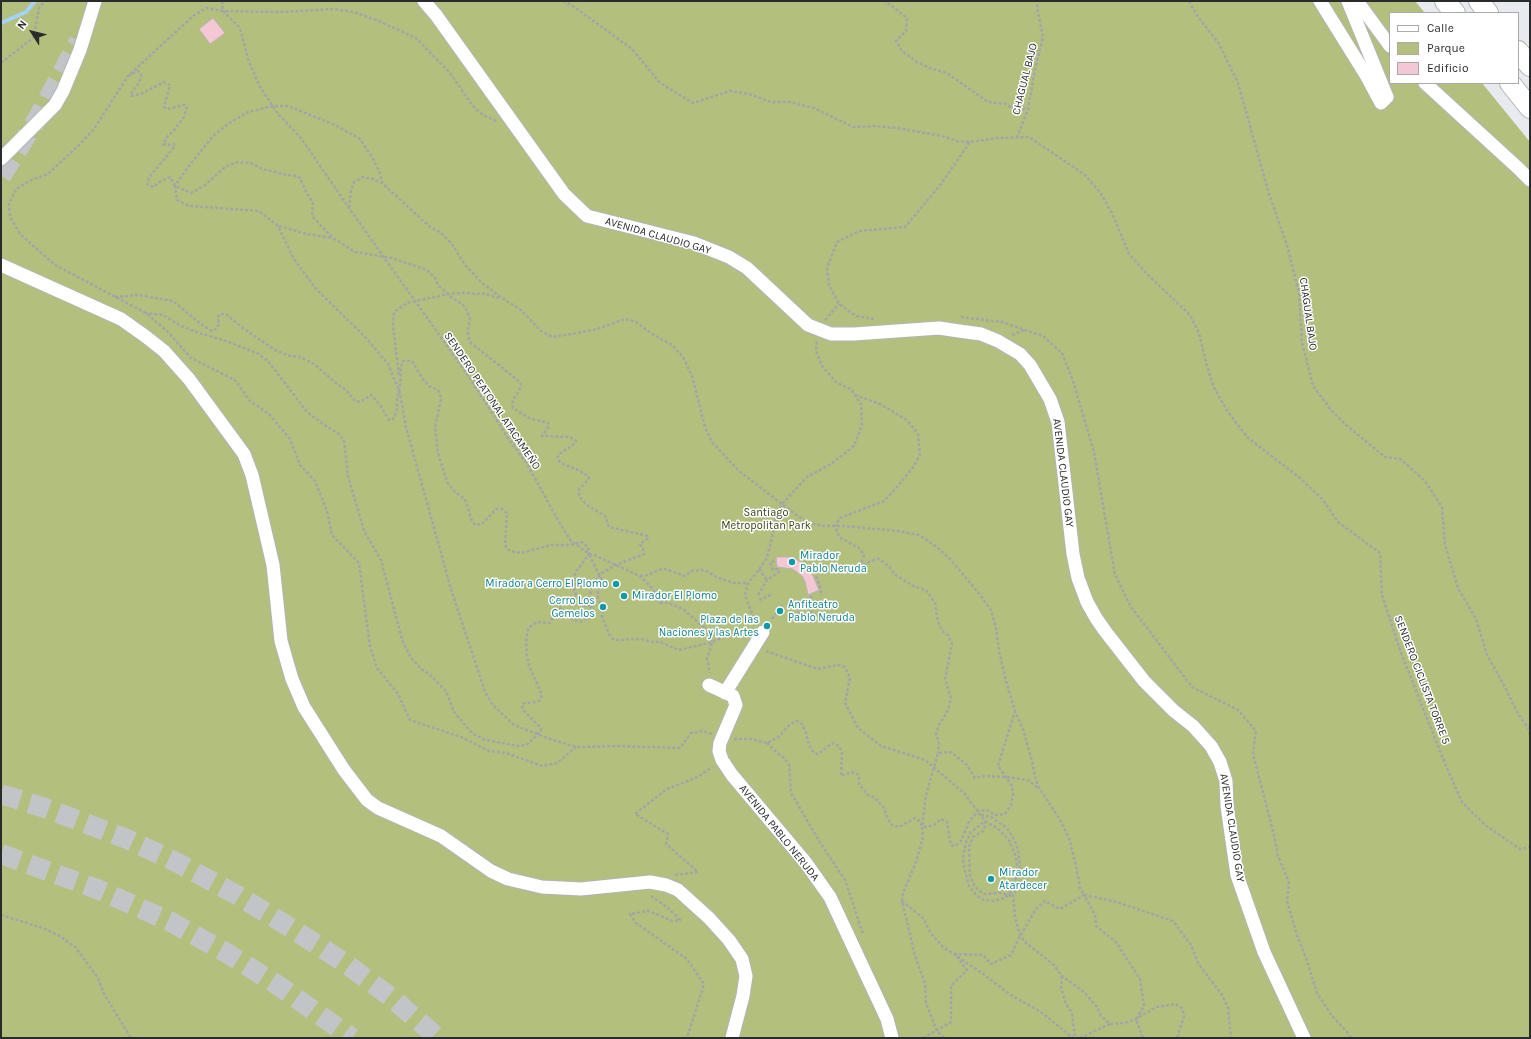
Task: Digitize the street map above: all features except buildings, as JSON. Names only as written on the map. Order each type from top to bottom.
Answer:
[{"type":"highway","points":[[1445,1],[1454,12]]},
{"type":"highway","points":[[1479,1],[1487,12]]},
{"type":"highway","points":[[1519,52],[1530,66]]},
{"type":"highway","points":[[1511,84],[1530,108]]},
{"type":"street","points":[[1,159],[55,105],[63,91],[80,50],[95,1]]},
{"type":"street","name":"AVENIDA CLAUDIO GAY","points":[[424,1],[436,15],[564,194],[587,216],[694,243],[729,257],[746,268],[808,325],[831,334],[854,334],[939,328],[960,330],[980,334],[998,341],[1020,354],[1030,365],[1050,399],[1058,422],[1064,461],[1073,554],[1078,578],[1096,618],[1105,631],[1144,680],[1174,710],[1193,726],[1211,746],[1220,762],[1226,781],[1227,806],[1237,875],[1264,952],[1304,1038]]},
{"type":"street","points":[[1320,1],[1366,75],[1381,103],[1387,97],[1348,1]]},
{"type":"street","points":[[1357,1],[1389,45]]},
{"type":"street","points":[[1426,84],[1530,180]]},
{"type":"street","points":[[1,265],[121,319],[145,336],[164,352],[189,379],[244,454],[252,475],[273,565],[281,641],[292,679],[304,707],[344,770],[368,800],[378,808],[441,836],[491,871],[508,879],[542,887],[581,890],[650,882],[666,885],[678,890],[709,918],[729,940],[742,959],[746,976],[743,996],[732,1038]]},
{"type":"street","points":[[725,693],[763,632]]},
{"type":"street","name":"AVENIDA PABLO NERUDA","points":[[709,685],[733,696],[736,705],[720,743],[719,751],[722,760],[732,775],[806,863],[830,897],[887,1019],[892,1038]]},
{"type":"path","points":[[1,63],[34,37],[39,8],[45,1]]},
{"type":"path","points":[[222,1],[223,11]]},
{"type":"path","name":"SENDERO CICLISTA TORRE 5","points":[[563,1],[573,6],[632,49],[660,83],[693,103],[730,91],[748,94],[771,102],[789,102],[814,108],[853,127],[873,126],[898,128],[942,136],[957,141],[970,142],[996,138],[1029,137],[1084,174],[1100,192],[1112,213],[1129,254],[1146,273],[1190,315],[1199,333],[1213,386],[1228,412],[1246,437],[1300,478],[1323,500],[1338,522],[1380,553],[1382,595],[1401,653],[1462,802],[1485,825],[1520,849],[1530,847]]},
{"type":"path","points":[[883,1],[888,3],[907,18],[906,31],[896,41],[902,51],[916,62],[947,73],[988,102],[1006,104],[1012,108],[1028,109]]},
{"type":"path","name":"CHAGUAL BAJO","points":[[1017,138],[1028,109],[1035,69],[1043,37],[1037,8],[1038,1]]},
{"type":"path","name":"CHAGUAL BAJO","points":[[1189,1],[1196,14],[1219,44],[1238,83],[1269,194],[1287,245],[1299,292],[1302,342],[1313,386],[1332,411],[1346,425],[1385,457],[1400,459],[1425,481],[1442,508],[1445,545],[1458,588],[1476,619],[1487,655],[1518,714],[1529,729],[1530,738]]},
{"type":"path","points":[[520,132],[483,115],[472,105],[450,74],[416,38],[390,25],[357,13],[335,9],[281,12],[223,11],[206,8],[193,16],[128,76],[94,128],[48,174],[29,181],[16,188],[9,204],[10,217],[21,235],[55,266],[146,313],[168,332],[191,358],[235,380],[250,401],[269,414],[290,439],[300,465],[315,480],[327,511],[332,535],[359,563],[370,647],[377,668],[398,694],[410,720],[461,737],[489,751],[506,753],[542,766],[557,763],[576,747]]},
{"type":"path","name":"SENDERO PEATONAL ATACAMEÑO","points":[[223,11],[240,28],[249,62],[260,87],[278,114],[301,138],[414,301],[467,374],[508,438],[526,462],[559,522],[574,544],[589,554],[640,576],[653,589],[659,602],[669,603],[683,609],[706,629],[712,642]]},
{"type":"path","points":[[128,76],[138,71],[141,75],[139,83],[132,92],[131,96],[140,94],[164,82],[170,85],[164,107],[167,109],[184,105],[187,107],[184,117],[163,144],[174,144],[175,146],[151,175],[147,182],[148,185],[154,187],[170,177],[175,186],[177,200],[189,206],[260,211],[278,226],[294,259],[317,290],[367,339],[388,364],[399,391],[406,427],[451,590],[485,692],[492,704],[514,725],[538,735],[576,747],[618,746],[680,748],[691,733],[703,731],[727,739],[751,739],[767,743],[789,764],[791,793],[821,844],[845,880],[865,939]]},
{"type":"path","points":[[175,186],[188,167],[214,135],[231,122],[248,112],[273,106],[288,106],[335,126],[360,139],[377,168],[382,183]]},
{"type":"path","points":[[879,320],[856,316],[839,304],[829,285],[827,268],[837,242],[859,231],[906,227],[941,184],[970,142]]},
{"type":"path","points":[[146,313],[163,315],[179,325],[198,333],[223,340],[257,353],[268,362],[307,412],[339,434],[344,441],[348,476],[364,531],[381,560],[403,642],[411,658],[446,691],[454,712],[472,733],[483,739],[521,746],[529,743],[538,735],[541,731],[540,726],[521,708],[525,703],[540,700],[542,695],[533,676],[527,656],[526,642],[528,629],[537,622],[550,623],[560,608],[573,620],[580,622],[596,614],[590,605],[591,584],[599,576],[616,565],[644,554],[640,544],[648,538],[648,536],[609,527],[605,516],[587,505],[579,496],[579,489],[589,477],[558,460],[559,454],[573,445],[576,441],[570,437],[542,436],[549,426],[548,423],[529,418],[513,408],[513,400],[519,391],[521,385],[520,382],[471,343],[468,336],[470,320],[468,312],[462,304],[438,285],[436,278],[427,270],[406,262],[354,252],[333,238],[312,216],[313,204],[300,178],[296,176],[262,169],[251,163],[237,162],[225,167],[209,182],[194,192],[187,192],[175,186]]},
{"type":"path","points":[[349,208],[351,191],[354,182],[363,177],[382,183],[430,227],[440,232],[451,243],[466,266],[481,282],[521,310],[540,331],[552,337],[597,329],[624,320],[636,322],[652,334],[672,345],[684,357],[692,376],[705,428],[712,442],[739,471],[782,504],[809,523],[824,526],[898,531],[919,535],[934,545],[951,560],[991,610],[1006,681],[1015,711],[1023,729],[1035,777],[1040,789],[1060,820],[1069,838],[1080,888],[1095,915],[1096,926],[1116,942],[1140,978],[1144,1006],[1136,1019]]},
{"type":"path","points":[[278,226],[307,234],[333,238]]},
{"type":"path","points":[[400,386],[393,325],[394,312],[407,303],[448,294],[485,294],[502,298]]},
{"type":"path","points":[[114,297],[139,295],[173,301],[202,325],[212,331],[219,324],[218,317],[220,314],[226,314],[244,329],[275,350],[314,364],[336,384],[346,390],[356,401],[360,402],[371,395],[375,398],[389,420],[393,419],[397,411],[401,366],[403,360],[412,361],[422,378],[429,386],[438,390],[441,398],[435,428],[438,453],[447,482],[455,492],[465,499],[472,521],[475,525],[482,524],[496,509],[502,509],[507,513],[505,544],[507,549],[521,553],[550,545],[574,544],[582,542],[588,547],[589,554],[602,580],[598,590],[598,598],[603,610],[602,621],[613,639],[641,639],[652,642],[660,642],[679,650],[712,642],[728,636],[741,634],[746,642],[754,647],[818,669],[838,665],[845,667],[850,678],[845,703],[858,728],[881,746],[925,760],[964,793],[985,821],[1005,834],[1013,849],[1017,862],[1017,876],[1009,895],[1005,898],[994,901],[984,900],[977,896],[969,886],[964,868],[963,857],[966,842],[971,832],[985,821]]},
{"type":"path","points":[[763,632],[752,614],[745,595],[748,583],[767,558],[776,520],[782,504],[807,477],[832,464],[854,446],[862,425],[861,404],[851,390],[837,384],[822,366],[816,351],[818,328],[839,304]]},
{"type":"path","points":[[956,316],[1002,322],[1044,336],[1062,353],[1074,381],[1094,452],[1115,576],[1131,607],[1192,687],[1238,710],[1256,731],[1253,754],[1278,856],[1289,882],[1287,902],[1296,932],[1317,993],[1332,1016],[1351,1038]]},
{"type":"path","points":[[835,526],[840,518],[884,501],[913,467],[920,454],[918,434],[907,420],[880,404],[855,395]]},
{"type":"path","points":[[835,526],[839,537],[859,548],[864,555],[860,566],[879,559],[889,566],[894,574],[915,587],[926,590],[935,603],[938,622],[942,631],[948,636],[952,644],[945,679],[951,698],[948,710],[939,725],[936,734],[939,743],[938,753],[926,795],[922,826],[923,837],[916,862],[904,888],[902,901],[915,956],[925,984],[926,1003],[937,1031],[944,1038]]},
{"type":"path","points":[[589,554],[575,573],[574,591],[583,606],[590,605]]},
{"type":"path","points":[[758,595],[767,580],[779,572],[778,569],[773,570],[770,563],[774,562]]},
{"type":"path","points":[[640,576],[665,569],[685,576],[691,571],[706,570],[716,577],[734,583],[748,583]]},
{"type":"path","points":[[759,569],[767,580]]},
{"type":"path","points":[[816,576],[821,590],[821,596]]},
{"type":"path","points":[[759,600],[773,594]]},
{"type":"path","points":[[811,596],[810,608],[812,623]]},
{"type":"path","points":[[772,619],[782,605]]},
{"type":"path","points":[[797,607],[800,621]]},
{"type":"path","points":[[709,685],[710,673],[707,658],[712,642]]},
{"type":"path","points":[[922,826],[934,825],[941,819],[947,822],[951,845],[955,846],[961,841],[969,822],[978,811],[987,810],[995,815],[1005,814],[1011,805],[1013,795],[1012,786],[998,766],[1015,711]]},
{"type":"path","points":[[767,743],[780,736],[787,727],[796,721],[802,724],[809,745],[814,753],[818,754],[832,743],[839,746],[842,752],[841,776],[852,772],[859,775],[859,784],[868,795],[874,797],[884,808],[892,825],[899,827],[915,818],[922,826]]},
{"type":"path","points":[[938,753],[951,752],[967,765],[975,778],[984,776],[1006,776],[1028,780],[1040,789]]},
{"type":"path","points":[[981,815],[991,817],[1007,828],[1015,841],[1018,850],[1020,864],[1019,882],[1013,896],[1015,917],[1020,936],[1026,943],[1053,964],[1062,976],[1084,992],[1097,1007],[1101,1016],[1110,1024]]},
{"type":"path","points":[[985,821],[986,824],[983,831],[973,837],[969,847],[970,875],[974,885],[985,894],[1000,893],[1013,896]]},
{"type":"path","points":[[955,954],[983,956],[991,964],[1011,955],[1036,909],[1045,901],[1060,909],[1084,895],[1113,901],[1173,920],[1191,945],[1198,963],[1222,995],[1228,1008],[1231,1038]]},
{"type":"path","points":[[902,901],[924,919],[930,932],[943,947],[955,954],[1009,994],[1041,1012],[1074,1038]]},
{"type":"path","points":[[1,914],[43,928],[60,936],[76,948],[98,978],[104,994],[131,1038]]},
{"type":"path","points":[[923,1038],[951,1022],[951,986],[967,970],[955,954]]},
{"type":"path","points":[[1062,976],[1061,988],[1066,1004],[1072,1014],[1074,1038]]},
{"type":"path","points":[[1080,1038],[1110,1024],[1124,1023],[1136,1019],[1156,1007],[1176,1004],[1182,1008],[1184,1016],[1177,1038]]},
{"type":"path","points":[[1136,1019],[1143,1038]]},
{"type":"green space","name":"Santiago Metropolitan Park","points":[[1,1],[1415,1],[1424,12],[1389,12],[1389,84],[1483,84],[1530,142],[1530,1038],[1,1038]]},
{"type":"waterway","points":[[1,23],[26,12],[35,1]]},
{"type":"tunnel","points":[[1,176],[39,116],[79,41]]},
{"type":"tunnel","points":[[1,794],[48,809],[127,839],[178,863],[237,895],[345,963],[392,998],[438,1038]]},
{"type":"tunnel","points":[[1,854],[97,889],[171,922],[225,952],[279,986],[352,1038]]},
{"type":"place","name":"Mirador Pablo Neruda","points":[[792,562]]},
{"type":"place","name":"Mirador a Cerro El Plomo","points":[[616,584]]},
{"type":"place","name":"Mirador El Plomo","points":[[624,596]]},
{"type":"place","name":"Cerro Los Gemelos","points":[[603,607]]},
{"type":"place","name":"Anfiteatro Pablo Neruda","points":[[780,611]]},
{"type":"place","name":"Plaza de las Naciones y las Artes","points":[[767,626]]},
{"type":"place","name":"Mirador Atardecer","points":[[991,879]]}]
